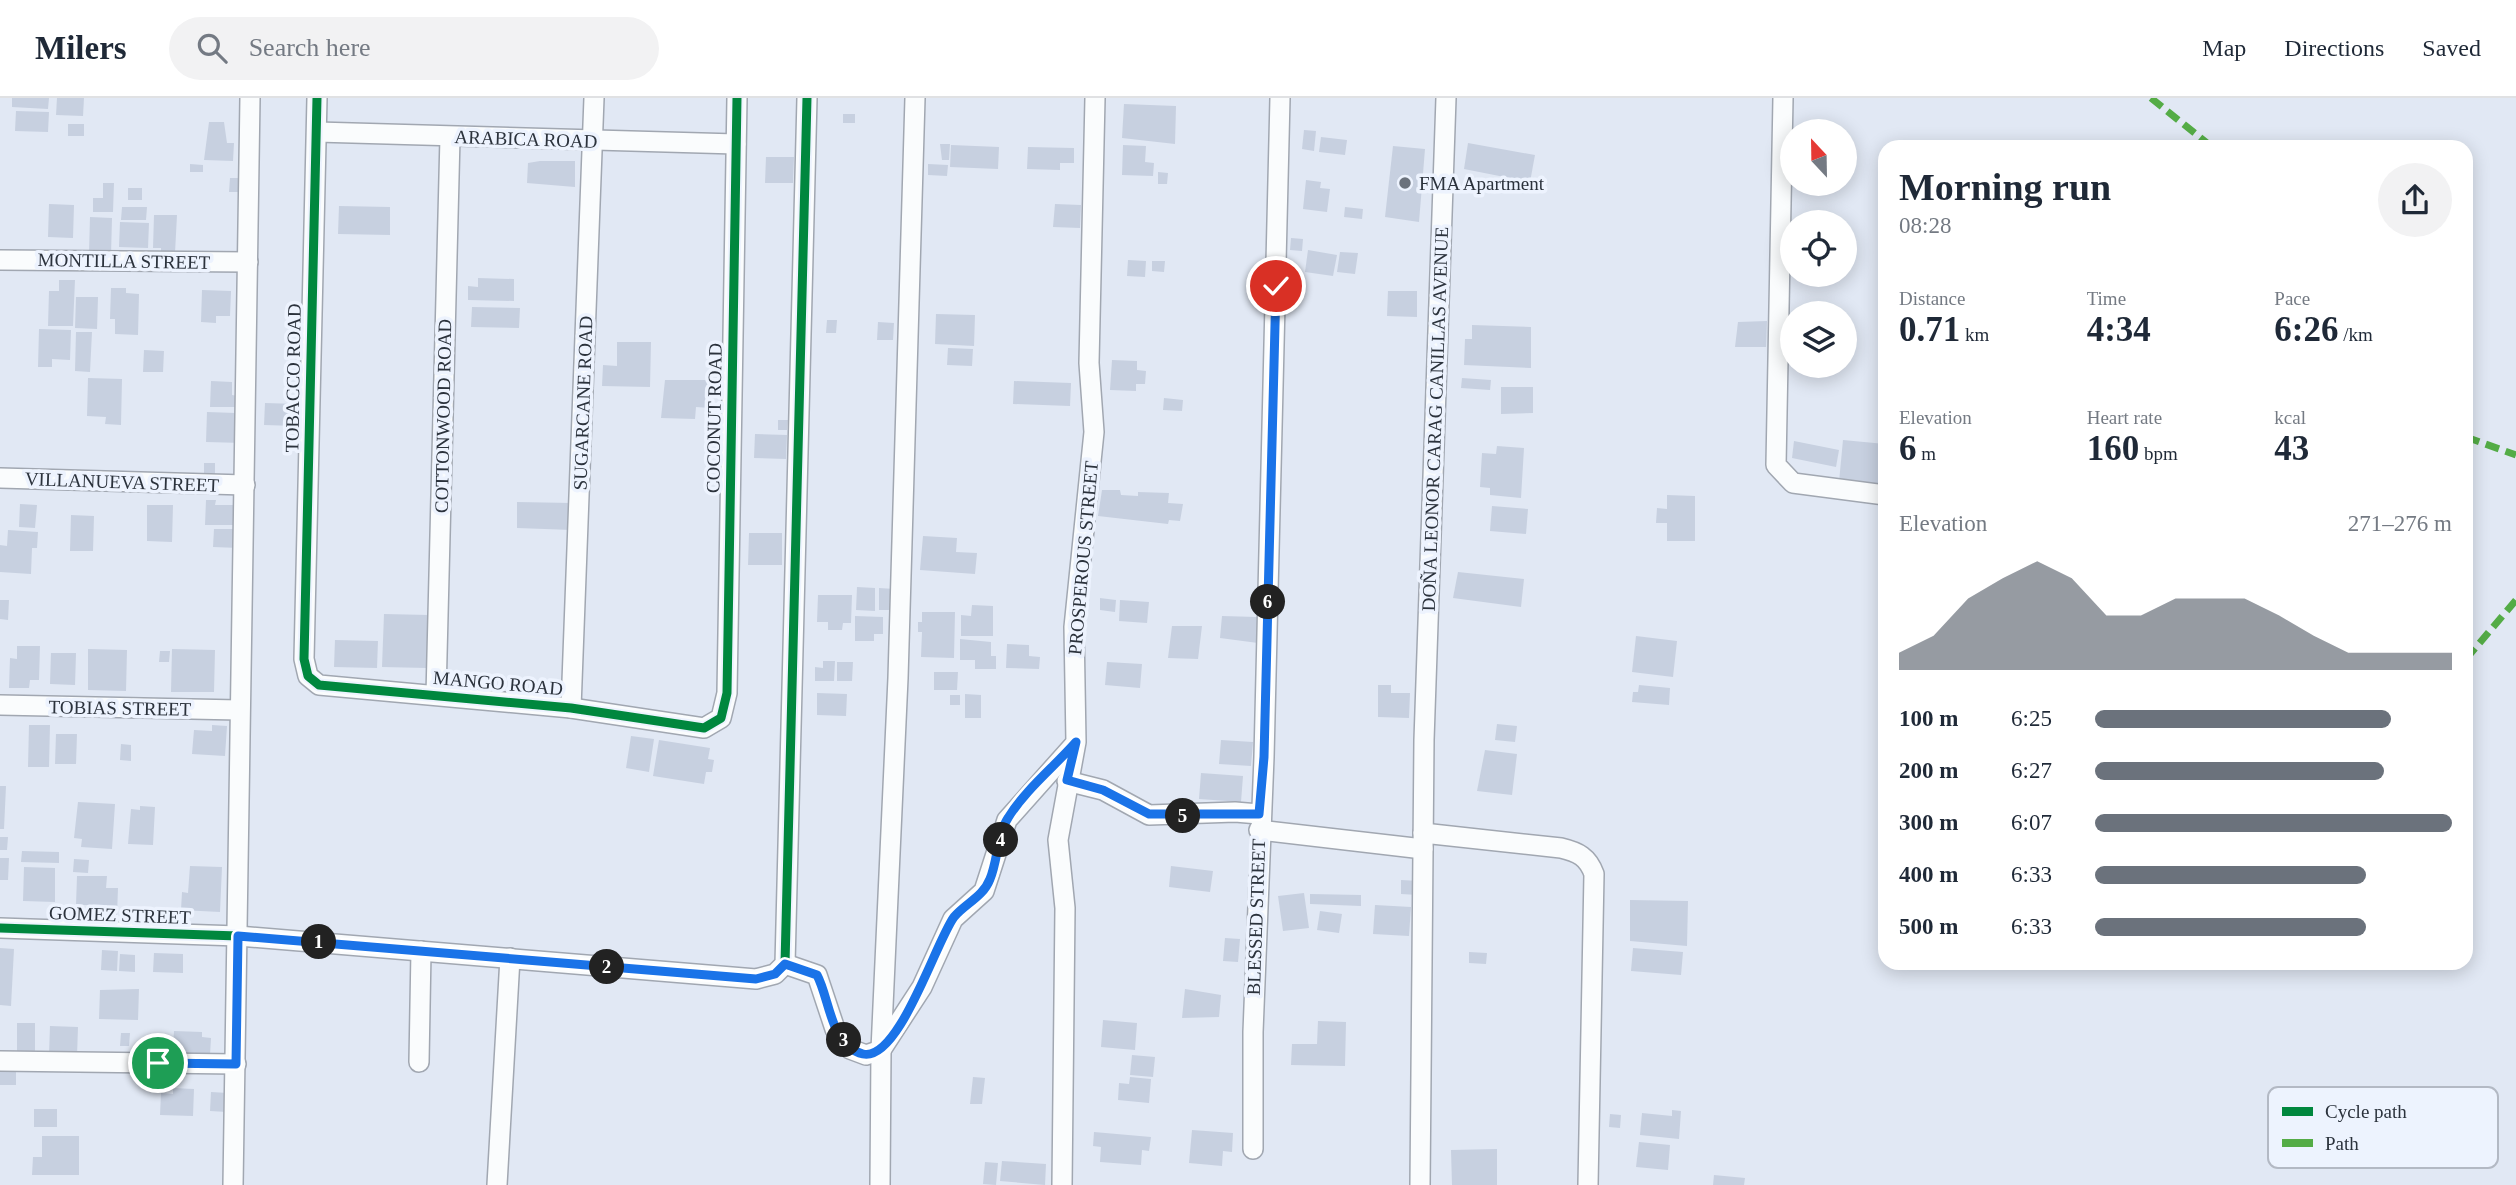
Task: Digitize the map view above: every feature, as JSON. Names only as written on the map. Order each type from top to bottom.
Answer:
[{"type":"street","points":[[233,1185],[250,98]]},
{"type":"street","name":"TOBACCO ROAD","points":[[304,659],[317,98]]},
{"type":"street","name":"SUGARCANE ROAD","points":[[571,708],[594,98]]},
{"type":"street","name":"COCONUT ROAD","points":[[704,728],[721,718],[727,693],[737,98]]},
{"type":"street","points":[[807,98],[785,964],[817,975],[835,1029],[850,1049],[866,1055],[881,1050],[922,987],[953,919],[984,891],[991,877],[1007,820],[1076,742]]},
{"type":"street","points":[[880,1185],[881,1050],[898,678],[915,98]]},
{"type":"street","name":"PROSPEROUS STREET","points":[[1062,1185],[1065,908],[1058,840],[1076,742],[1073,626],[1094,432],[1089,363],[1094,98]]},
{"type":"street","name":"BLESSED STREET","points":[[1253,1149],[1253,1032],[1259,822],[1264,757],[1280,98]]},
{"type":"street","name":"DOÑA LEONOR CARAG CANILLAS AVENUE","points":[[1420,1185],[1424,740],[1446,98]]},
{"type":"street","points":[[1783,98],[1776,465],[1793,483],[1878,494]]},
{"type":"street","name":"ARABICA ROAD","points":[[317,132],[736,144]]},
{"type":"street","name":"COTTONWOOD ROAD","points":[[436,695],[450,136]]},
{"type":"street","name":"MONTILLA STREET","points":[[0,260],[248,262]]},
{"type":"street","name":"VILLANUEVA STREET","points":[[0,478],[245,485]]},
{"type":"street","name":"MANGO ROAD","points":[[304,659],[305,670],[315,684],[571,708],[704,728]]},
{"type":"street","name":"TOBIAS STREET","points":[[0,705],[239,710]]},
{"type":"street","points":[[1067,780],[1103,790],[1149,814],[1259,822],[1423,841],[1560,848],[1578,852],[1590,863],[1594,874],[1588,1185]]},
{"type":"street","name":"GOMEZ STREET","points":[[0,928],[238,936],[756,979],[775,974],[785,964]]},
{"type":"street","points":[[419,1062],[421,951]]},
{"type":"street","points":[[498,1185],[510,958]]},
{"type":"street","points":[[0,1061],[236,1064]]},
{"type":"building","points":[[12,98],[49,98],[48,109],[12,107]]},
{"type":"building","points":[[57,98],[84,98],[83,116],[56,115]]},
{"type":"building","points":[[1124,104],[1176,106],[1175,144],[1122,138]]},
{"type":"building","points":[[16,111],[49,112],[48,132],[15,131]]},
{"type":"building","points":[[843,114],[855,114],[855,123],[843,123]]},
{"type":"building","points":[[209,122],[224,122],[227,143],[234,143],[233,161],[204,160]]},
{"type":"building","points":[[68,124],[84,124],[84,136],[68,136]]},
{"type":"building","points":[[1304,130],[1316,131],[1314,151],[1302,149]]},
{"type":"building","points":[[1321,137],[1347,140],[1345,155],[1319,152]]},
{"type":"building","points":[[1468,143],[1535,155],[1530,182],[1464,169]]},
{"type":"building","points":[[940,144],[950,144],[949,160],[942,160]]},
{"type":"building","points":[[951,145],[999,147],[998,169],[950,167]]},
{"type":"building","points":[[1123,145],[1146,146],[1145,162],[1154,163],[1153,176],[1122,175]]},
{"type":"building","name":"FMA Apartment","points":[[1393,146],[1425,149],[1419,222],[1385,217]]},
{"type":"building","points":[[1028,147],[1074,148],[1074,163],[1060,163],[1060,170],[1027,169]]},
{"type":"building","points":[[766,157],[794,157],[793,183],[765,183]]},
{"type":"building","points":[[575,161],[575,187],[527,183],[528,163]]},
{"type":"building","points":[[190,164],[203,165],[203,172],[190,172]]},
{"type":"building","points":[[928,164],[948,165],[947,176],[928,175]]},
{"type":"building","points":[[1158,172],[1168,173],[1167,184],[1158,184]]},
{"type":"building","points":[[230,178],[243,178],[242,192],[229,192]]},
{"type":"building","points":[[1306,180],[1321,182],[1320,188],[1330,189],[1327,212],[1303,209]]},
{"type":"building","points":[[103,183],[114,183],[113,212],[93,212],[93,198],[103,198]]},
{"type":"building","points":[[128,188],[142,188],[142,200],[128,200]]},
{"type":"building","points":[[49,204],[74,205],[73,238],[48,237]]},
{"type":"building","points":[[1055,204],[1081,205],[1080,228],[1053,227]]},
{"type":"building","points":[[339,206],[390,207],[390,235],[338,234]]},
{"type":"building","points":[[122,207],[147,207],[146,220],[121,220]]},
{"type":"building","points":[[1345,207],[1363,209],[1362,219],[1344,217]]},
{"type":"building","points":[[154,215],[177,215],[175,253],[161,253],[161,248],[153,248]]},
{"type":"building","points":[[90,217],[112,218],[111,255],[89,254]]},
{"type":"building","points":[[120,222],[149,223],[148,248],[119,247]]},
{"type":"building","points":[[1291,238],[1303,239],[1302,251],[1290,250]]},
{"type":"building","points":[[1308,250],[1337,255],[1333,276],[1305,272]]},
{"type":"building","points":[[1340,252],[1358,253],[1355,274],[1337,272]]},
{"type":"building","points":[[1128,260],[1146,261],[1145,277],[1127,276]]},
{"type":"building","points":[[1152,261],[1165,261],[1164,272],[1152,271]]},
{"type":"building","points":[[478,278],[514,279],[514,301],[468,300],[468,286],[478,287]]},
{"type":"building","points":[[59,280],[75,280],[73,326],[48,326],[49,291],[59,291]]},
{"type":"building","points":[[111,288],[126,288],[126,293],[139,294],[138,335],[115,334],[115,319],[110,319]]},
{"type":"building","points":[[202,290],[231,291],[230,316],[216,316],[216,323],[201,322]]},
{"type":"building","points":[[1388,291],[1417,291],[1417,317],[1387,316]]},
{"type":"building","points":[[76,297],[98,297],[97,329],[75,328]]},
{"type":"building","points":[[472,307],[520,308],[519,328],[471,327]]},
{"type":"building","points":[[936,314],[975,315],[974,346],[935,344]]},
{"type":"building","points":[[827,320],[837,320],[836,333],[826,333]]},
{"type":"building","points":[[1767,321],[1766,347],[1735,347],[1738,322]]},
{"type":"building","points":[[878,322],[894,323],[893,340],[877,340]]},
{"type":"building","points":[[1472,325],[1531,327],[1531,368],[1464,365],[1465,339],[1472,339]]},
{"type":"building","points":[[39,329],[71,330],[70,360],[52,359],[52,367],[38,367]]},
{"type":"building","points":[[76,332],[92,332],[90,372],[75,371]]},
{"type":"building","points":[[617,342],[651,342],[650,387],[602,386],[603,365],[617,366]]},
{"type":"building","points":[[948,348],[973,349],[972,366],[947,365]]},
{"type":"building","points":[[144,350],[164,351],[163,372],[143,372]]},
{"type":"building","points":[[1112,360],[1137,361],[1137,370],[1146,371],[1145,384],[1136,384],[1136,391],[1110,390]]},
{"type":"building","points":[[88,378],[122,379],[121,425],[105,424],[106,417],[87,416]]},
{"type":"building","points":[[1462,378],[1491,380],[1490,390],[1461,388]]},
{"type":"building","points":[[665,380],[710,380],[710,408],[696,407],[695,419],[661,418]]},
{"type":"building","points":[[211,381],[232,382],[232,395],[238,396],[238,407],[210,407]]},
{"type":"building","points":[[1014,381],[1071,383],[1070,406],[1013,404]]},
{"type":"building","points":[[1501,387],[1533,387],[1533,413],[1501,414]]},
{"type":"building","points":[[1164,398],[1183,400],[1182,411],[1163,410]]},
{"type":"building","points":[[265,403],[297,404],[296,426],[264,425]]},
{"type":"building","points":[[207,412],[236,413],[243,443],[206,442]]},
{"type":"building","points":[[778,420],[788,420],[787,430],[778,430]]},
{"type":"building","points":[[755,434],[787,435],[786,459],[754,458]]},
{"type":"building","points":[[1843,440],[1878,443],[1878,486],[1839,482]]},
{"type":"building","points":[[1794,441],[1839,450],[1836,467],[1792,458]]},
{"type":"building","points":[[1497,446],[1524,448],[1521,498],[1490,495],[1490,488],[1480,487],[1482,453],[1496,454]]},
{"type":"building","points":[[204,463],[215,463],[215,477],[204,477]]},
{"type":"building","points":[[1102,490],[1120,490],[1121,495],[1138,496],[1138,492],[1169,493],[1168,503],[1183,504],[1180,521],[1169,520],[1168,524],[1098,516]]},
{"type":"building","points":[[1667,495],[1695,496],[1695,541],[1667,541],[1667,523],[1656,523],[1657,508],[1667,509]]},
{"type":"building","points":[[206,500],[216,500],[215,505],[239,505],[239,525],[205,525]]},
{"type":"building","points":[[517,502],[572,503],[572,530],[517,528]]},
{"type":"building","points":[[20,504],[37,505],[35,528],[19,527]]},
{"type":"building","points":[[147,505],[173,505],[172,542],[147,541]]},
{"type":"building","points":[[1492,506],[1528,509],[1526,534],[1490,531]]},
{"type":"building","points":[[71,515],[94,516],[93,551],[70,551]]},
{"type":"building","points":[[214,529],[240,529],[239,548],[213,547]]},
{"type":"building","points":[[8,530],[38,532],[37,548],[32,548],[31,574],[0,572],[0,545],[7,546]]},
{"type":"building","points":[[749,533],[782,533],[782,565],[748,565]]},
{"type":"building","points":[[923,536],[957,538],[956,552],[977,553],[975,574],[920,570]]},
{"type":"building","points":[[1458,572],[1524,579],[1521,607],[1453,598]]},
{"type":"building","points":[[857,587],[875,588],[875,611],[856,610]]},
{"type":"building","points":[[879,588],[895,589],[895,610],[879,610]]},
{"type":"building","points":[[818,595],[852,595],[851,623],[843,623],[842,630],[828,630],[828,622],[817,622]]},
{"type":"building","points":[[1100,598],[1116,600],[1115,612],[1100,610]]},
{"type":"building","points":[[0,600],[9,600],[8,620],[0,619]]},
{"type":"building","points":[[1120,600],[1149,602],[1147,623],[1119,621]]},
{"type":"building","points":[[972,605],[993,606],[993,636],[961,636],[961,615],[971,616]]},
{"type":"building","points":[[922,612],[955,612],[954,658],[921,657],[922,632],[918,632],[918,622],[922,622]]},
{"type":"building","points":[[384,614],[429,615],[427,668],[382,667]]},
{"type":"building","points":[[855,616],[883,617],[883,634],[874,634],[874,641],[855,641]]},
{"type":"building","points":[[1222,616],[1257,617],[1258,643],[1220,638]]},
{"type":"building","points":[[1172,626],[1202,626],[1198,659],[1168,658]]},
{"type":"building","points":[[1636,636],[1677,641],[1673,677],[1632,672]]},
{"type":"building","points":[[960,639],[991,642],[991,656],[996,656],[996,669],[975,669],[975,660],[960,660]]},
{"type":"building","points":[[335,640],[378,641],[377,668],[334,667]]},
{"type":"building","points":[[1007,644],[1029,645],[1029,656],[1040,657],[1039,669],[1006,668]]},
{"type":"building","points":[[17,646],[40,646],[39,680],[30,680],[29,688],[9,688],[10,658],[17,659]]},
{"type":"building","points":[[88,649],[127,650],[126,691],[88,690]]},
{"type":"building","points":[[172,649],[215,650],[214,692],[171,692]]},
{"type":"building","points":[[160,651],[170,651],[169,662],[159,662]]},
{"type":"building","points":[[51,653],[76,653],[75,685],[50,684]]},
{"type":"building","points":[[823,661],[835,661],[834,681],[815,681],[815,667],[823,668]]},
{"type":"building","points":[[837,662],[853,662],[852,681],[837,681]]},
{"type":"building","points":[[1107,662],[1142,664],[1140,688],[1105,685]]},
{"type":"building","points":[[934,672],[958,672],[957,690],[934,690]]},
{"type":"building","points":[[1378,685],[1391,685],[1391,693],[1410,693],[1409,718],[1378,717]]},
{"type":"building","points":[[1639,685],[1670,688],[1669,705],[1632,702],[1633,692],[1638,692]]},
{"type":"building","points":[[817,693],[847,694],[846,716],[817,715]]},
{"type":"building","points":[[965,694],[981,695],[981,718],[965,718]]},
{"type":"building","points":[[950,695],[960,695],[960,705],[950,705]]},
{"type":"building","points":[[1497,724],[1517,726],[1515,742],[1495,740]]},
{"type":"building","points":[[29,725],[50,725],[49,767],[28,767]]},
{"type":"building","points":[[212,725],[227,726],[225,756],[192,754],[194,730],[212,731]]},
{"type":"building","points":[[56,734],[77,734],[76,764],[55,764]]},
{"type":"building","points":[[631,736],[654,739],[649,772],[626,768]]},
{"type":"building","points":[[659,740],[710,748],[708,759],[714,760],[712,772],[706,772],[704,784],[653,776]]},
{"type":"building","points":[[1221,740],[1253,742],[1251,766],[1219,764]]},
{"type":"building","points":[[121,744],[131,745],[131,761],[120,760]]},
{"type":"building","points":[[1485,750],[1517,754],[1512,795],[1477,791]]},
{"type":"building","points":[[1201,773],[1243,776],[1241,802],[1199,799]]},
{"type":"building","points":[[0,786],[6,786],[4,829],[0,829]]},
{"type":"building","points":[[78,802],[115,804],[112,849],[81,847],[82,839],[74,838]]},
{"type":"building","points":[[140,806],[155,807],[153,845],[128,844],[131,809],[140,810]]},
{"type":"building","points":[[0,837],[8,837],[7,850],[0,850]]},
{"type":"building","points":[[22,851],[59,852],[59,863],[21,862]]},
{"type":"building","points":[[0,858],[9,858],[8,880],[0,880]]},
{"type":"building","points":[[74,859],[89,860],[88,873],[73,872]]},
{"type":"building","points":[[190,866],[222,867],[220,912],[181,910],[182,892],[188,893]]},
{"type":"building","points":[[1171,866],[1213,871],[1210,892],[1169,887]]},
{"type":"building","points":[[24,867],[55,868],[55,902],[23,901]]},
{"type":"building","points":[[77,876],[107,876],[106,888],[118,888],[117,915],[89,915],[89,905],[76,905]]},
{"type":"building","points":[[1401,880],[1419,881],[1418,895],[1401,894]]},
{"type":"building","points":[[1304,893],[1309,928],[1283,931],[1278,896]]},
{"type":"building","points":[[1310,894],[1361,895],[1361,906],[1310,904]]},
{"type":"building","points":[[1630,900],[1688,901],[1687,946],[1630,941]]},
{"type":"building","points":[[1375,905],[1411,907],[1409,936],[1373,934]]},
{"type":"building","points":[[1320,911],[1342,914],[1339,933],[1317,930]]},
{"type":"building","points":[[1225,938],[1240,939],[1238,962],[1223,961]]},
{"type":"building","points":[[0,948],[14,949],[11,1006],[0,1005]]},
{"type":"building","points":[[1633,948],[1683,952],[1681,975],[1631,971]]},
{"type":"building","points":[[102,950],[118,951],[117,971],[101,970]]},
{"type":"building","points":[[1469,952],[1487,953],[1486,964],[1469,963]]},
{"type":"building","points":[[154,953],[183,954],[183,973],[153,972]]},
{"type":"building","points":[[120,954],[135,955],[135,972],[119,971]]},
{"type":"building","points":[[139,989],[138,1020],[99,1019],[100,990]]},
{"type":"building","points":[[1185,989],[1221,995],[1219,1017],[1182,1018]]},
{"type":"building","points":[[1103,1020],[1137,1023],[1135,1050],[1101,1047]]},
{"type":"building","points":[[1318,1021],[1346,1022],[1345,1066],[1291,1065],[1292,1044],[1317,1044]]},
{"type":"building","points":[[17,1023],[35,1023],[35,1053],[17,1053]]},
{"type":"building","points":[[50,1026],[78,1027],[77,1056],[49,1055]]},
{"type":"building","points":[[174,1031],[202,1032],[202,1037],[211,1038],[210,1055],[172,1060]]},
{"type":"building","points":[[121,1033],[130,1033],[129,1046],[120,1046]]},
{"type":"building","points":[[1132,1055],[1155,1057],[1153,1077],[1130,1075]]},
{"type":"building","points":[[0,1072],[16,1072],[16,1085],[0,1085]]},
{"type":"building","points":[[973,1077],[985,1078],[982,1104],[970,1104]]},
{"type":"building","points":[[1130,1077],[1151,1079],[1149,1103],[1118,1100],[1119,1083],[1129,1084]]},
{"type":"building","points":[[173,1088],[194,1089],[193,1116],[160,1115],[161,1093],[173,1094]]},
{"type":"building","points":[[211,1092],[228,1093],[227,1112],[210,1111]]},
{"type":"building","points":[[34,1109],[57,1109],[57,1127],[34,1127]]},
{"type":"building","points":[[1672,1110],[1681,1111],[1679,1139],[1640,1135],[1642,1113],[1672,1116]]},
{"type":"building","points":[[1610,1114],[1621,1115],[1620,1128],[1609,1127]]},
{"type":"building","points":[[1192,1130],[1233,1133],[1232,1152],[1223,1151],[1222,1166],[1189,1163]]},
{"type":"building","points":[[1094,1132],[1151,1137],[1149,1151],[1142,1150],[1141,1165],[1100,1162],[1101,1147],[1093,1146]]},
{"type":"building","points":[[42,1136],[79,1136],[79,1175],[32,1175],[33,1157],[42,1157]]},
{"type":"building","points":[[1639,1142],[1670,1145],[1668,1170],[1636,1167]]},
{"type":"building","points":[[1497,1149],[1497,1185],[1452,1185],[1451,1150]]},
{"type":"building","points":[[1002,1161],[1046,1164],[1045,1185],[1000,1181]]},
{"type":"building","points":[[985,1162],[998,1163],[996,1185],[983,1184]]},
{"type":"building","points":[[1714,1175],[1745,1178],[1744,1185],[1713,1185]]},
{"type":"marked path","points":[[2151,98],[2203,140]]},
{"type":"marked path","points":[[2473,440],[2516,455]]},
{"type":"marked path","points":[[2473,651],[2516,600]]},
{"type":"cycle path","points":[[317,98],[304,659],[308,676],[319,685],[571,708],[704,728],[721,718],[727,693],[737,98]]},
{"type":"cycle path","points":[[0,928],[238,936],[756,979],[775,974],[785,964],[807,98]]},
{"type":"place","name":"FMA Apartment","points":[[1405,183]]},
{"type":"route","points":[[158,1063],[236,1064],[238,936],[756,979],[775,974],[785,964],[817,975],[835,1029],[850,1049],[866,1055],[881,1050],[922,987],[953,919],[984,891],[991,877],[1007,820],[1076,742],[1067,780],[1103,790],[1138,811],[1167,816],[1235,812],[1259,814],[1264,757],[1276,286]]}]
